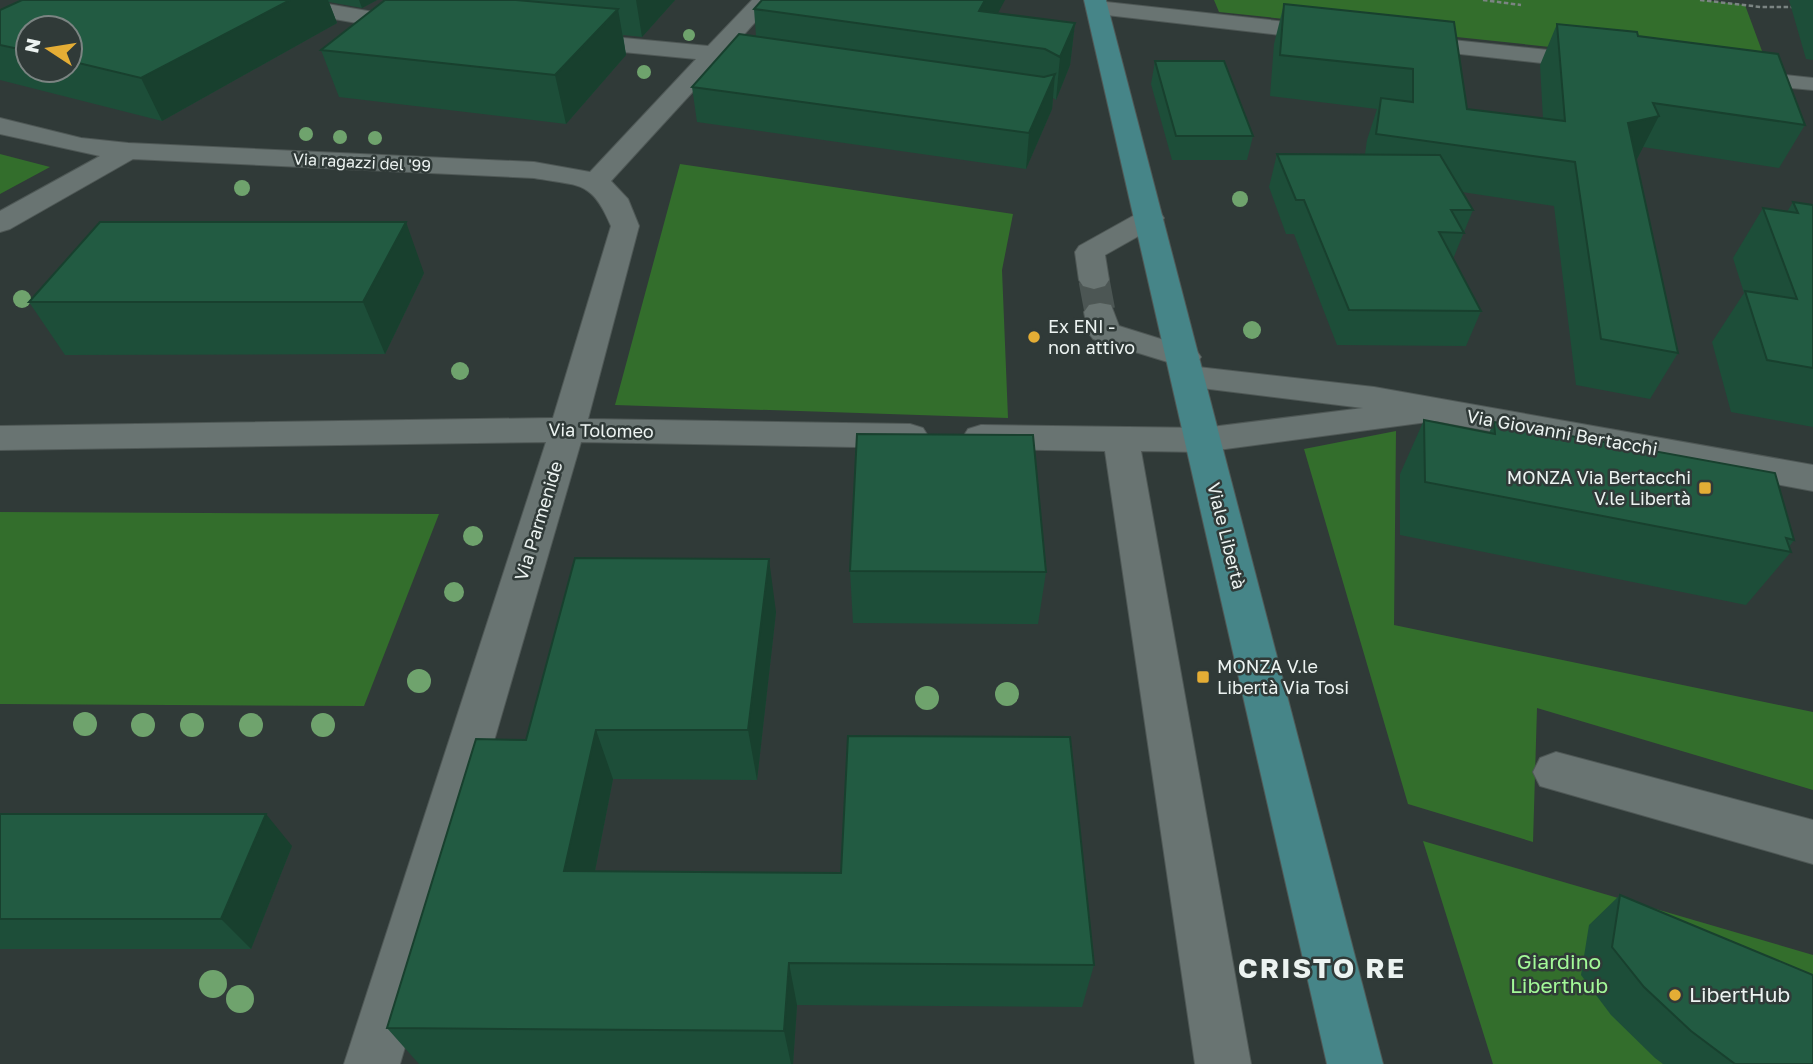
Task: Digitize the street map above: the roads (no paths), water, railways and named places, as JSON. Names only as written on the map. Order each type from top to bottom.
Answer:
[{"type":"main road","name":"Viale Libertà","points":[[1096,4],[1356,1064]]},
{"type":"street","points":[[266,0],[396,24],[437,28]]},
{"type":"street","points":[[596,181],[764,0]]},
{"type":"street","name":"Viale Libertà","points":[[1096,4],[1354,36]]},
{"type":"street","points":[[548,38],[714,54],[796,66]]},
{"type":"street","points":[[1381,39],[1615,64]]},
{"type":"street","points":[[1711,74],[1807,84]]},
{"type":"street","name":"Via ragazzi del '99","points":[[0,126],[81,146],[128,151],[534,170],[596,181]]},
{"type":"street","points":[[0,223],[128,151]]},
{"type":"street","name":"Via Parmenide","points":[[372,1064],[567,431],[625,226],[614,199],[596,181]]},
{"type":"street","points":[[1094,280],[1090,252],[1150,218]]},
{"type":"street","name":"Via Giovanni Bertacchi","points":[[1100,312],[1104,332],[1186,367],[1324,389],[1813,478]]},
{"type":"street","name":"Via Giovanni Bertacchi","points":[[1203,440],[1435,410]]},
{"type":"street","name":"Via Tolomeo","points":[[0,438],[494,429],[1203,440]]},
{"type":"street","points":[[1121,439],[1223,1064]]},
{"type":"street","points":[[1556,772],[1813,842]]},
{"type":"tunnel","points":[[1094,280],[1100,312]]},
{"type":"place","name":"Ex ENI - non attivo","points":[[1034,337]]},
{"type":"place","name":"MONZA Via Bertacchi V.le Libertà","points":[[1705,488]]},
{"type":"place","name":"MONZA V.le Libertà Via Tosi","points":[[1203,677]]},
{"type":"place","name":"LibertHub","points":[[1675,995]]},
{"type":"district","name":"CRISTO RE","points":[[1322,968]]},
{"type":"park label","name":"Giardino Liberthub","points":[[1559,974]]}]
